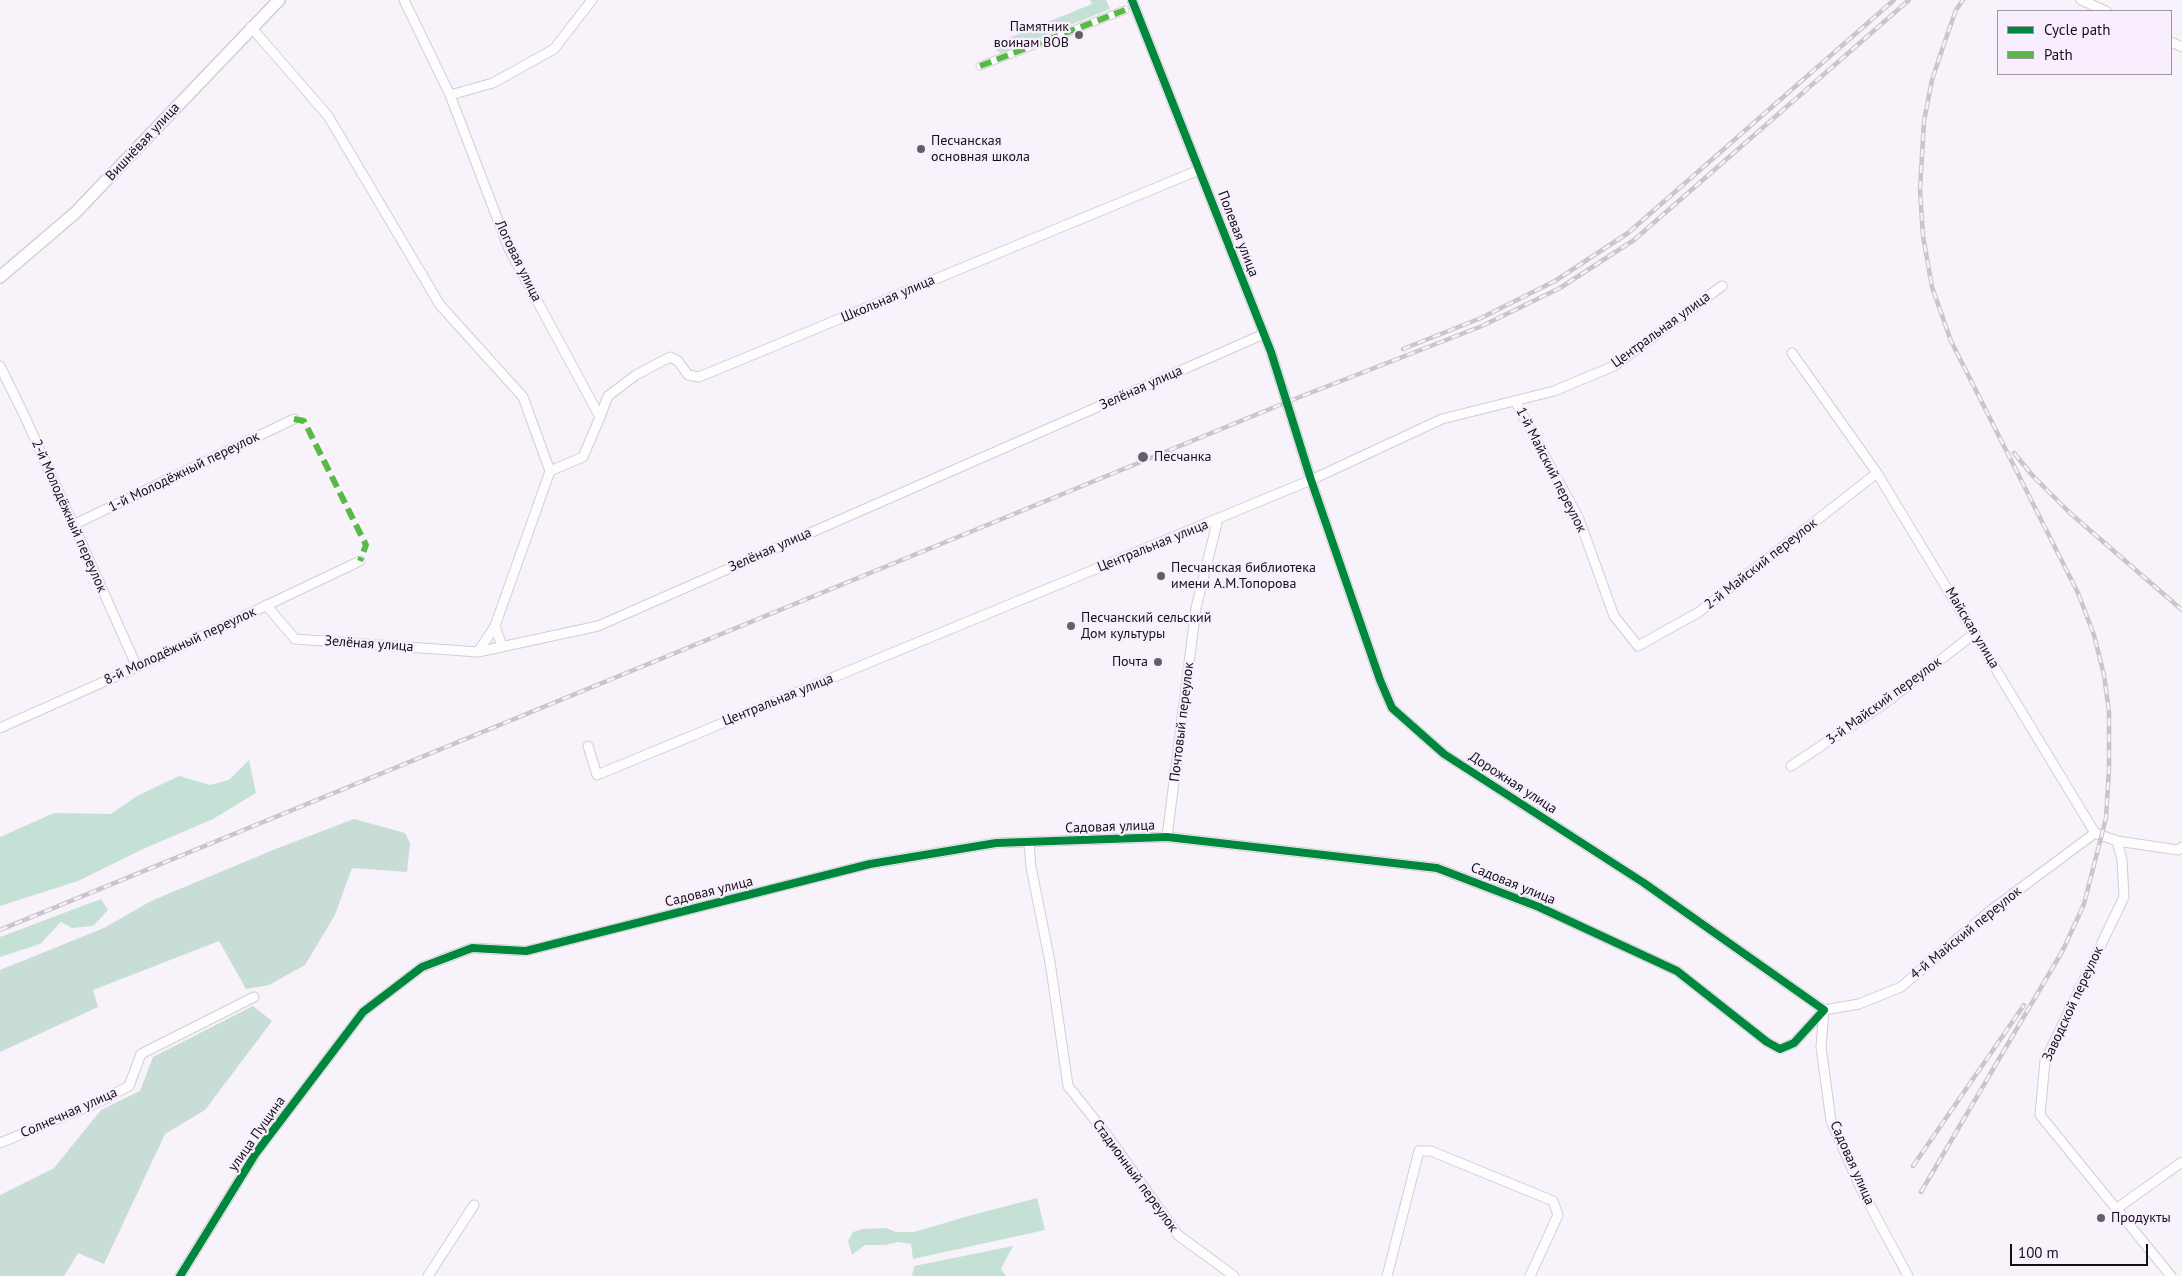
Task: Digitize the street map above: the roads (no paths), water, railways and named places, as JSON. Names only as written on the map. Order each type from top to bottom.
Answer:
[{"type":"street","name":"Вишнёвая улица","points":[[0,277],[75,213],[251,27],[279,0]]},
{"type":"street","name":"Логовая улица","points":[[404,0],[450,95],[509,249],[600,417]]},
{"type":"street","points":[[450,95],[493,83],[554,49],[592,0]]},
{"type":"street","name":"Полевая улица","points":[[1132,0],[1264,334],[1312,480]]},
{"type":"street","points":[[2081,0],[2104,10]]},
{"type":"street","points":[[980,66],[1125,10]]},
{"type":"street","points":[[251,27],[328,116],[440,305],[523,397],[550,471],[494,626],[478,652]]},
{"type":"street","name":"Школьная улица","points":[[600,417],[608,396],[636,375],[670,357],[678,361],[688,375],[699,377],[1199,170]]},
{"type":"street","name":"Центральная улица","points":[[588,746],[597,775],[1312,480],[1442,419],[1554,391],[1614,366],[1722,286]]},
{"type":"street","name":"Зелёная улица","points":[[266,605],[295,639],[478,652],[598,626],[1264,334]]},
{"type":"street","name":"Майская улица","points":[[1792,353],[1877,473],[2095,833]]},
{"type":"street","name":"2-й Молодёжный переулок","points":[[0,366],[137,667]]},
{"type":"street","name":"1-й Майский переулок","points":[[1515,401],[1579,519],[1614,616],[1638,646]]},
{"type":"street","points":[[550,471],[583,457],[600,417]]},
{"type":"street","name":"1-й Молодёжный переулок","points":[[73,525],[294,418]]},
{"type":"street","name":"2-й Майский переулок","points":[[1638,646],[1699,612],[1877,473]]},
{"type":"street","name":"Дорожная улица","points":[[1312,480],[1380,680],[1392,708],[1444,754],[1644,883],[1824,1010]]},
{"type":"street","name":"Почтовый переулок","points":[[1167,838],[1196,608],[1218,519]]},
{"type":"street","name":"8-й Молодёжный переулок","points":[[0,728],[137,667],[360,561]]},
{"type":"street","points":[[494,626],[502,646]]},
{"type":"street","name":"3-й Майский переулок","points":[[1792,766],[1884,704],[1975,633]]},
{"type":"street","points":[[2095,833],[2117,841],[2178,850],[2182,847]]},
{"type":"street","name":"4-й Майский переулок","points":[[1824,1010],[1859,1004],[1901,987],[1990,911],[2095,833]]},
{"type":"street","name":"Садовая улица","points":[[363,1012],[422,967],[472,948],[526,950],[870,864],[996,843],[1167,838],[1437,868],[1539,907],[1677,971],[1767,1042],[1780,1049],[1794,1043],[1824,1010]]},
{"type":"street","name":"Заводской переулок","points":[[2117,841],[2122,860],[2124,897],[2044,1061],[2040,1115],[2171,1276]]},
{"type":"street","name":"Стадионный переулок","points":[[1029,843],[1031,867],[1050,962],[1068,1086],[1107,1135],[1178,1235],[1234,1276]]},
{"type":"street","name":"Солнечная улица","points":[[0,1144],[101,1101],[129,1086],[141,1054],[254,997]]},
{"type":"street","name":"Садовая улица","points":[[1824,1010],[1821,1047],[1831,1121],[1860,1187],[1908,1276]]},
{"type":"street","name":"улица Пущина","points":[[180,1276],[256,1153],[363,1012]]},
{"type":"street","points":[[1387,1276],[1419,1151],[1431,1151],[1553,1201],[1558,1215],[1530,1276]]},
{"type":"street","points":[[2116,1208],[2182,1162]]},
{"type":"street","points":[[428,1276],[474,1206]]},
{"type":"railway","points":[[1403,349],[1481,318],[1555,281],[1628,233],[1894,0]]},
{"type":"railway","points":[[0,930],[1287,402],[1482,326],[1560,288],[1634,240],[1909,0]]},
{"type":"railway","points":[[1921,1192],[2063,950],[2084,904],[2106,818],[2109,768],[2109,712],[2104,675],[2094,635],[2078,593],[1951,341],[1932,287],[1923,236],[1920,190],[1924,121],[1932,80],[1956,10],[1963,0]]},
{"type":"railway","points":[[2014,453],[2033,476],[2070,513],[2182,610]]},
{"type":"railway","points":[[1913,1166],[2024,1005]]},
{"type":"place","name":"Памятник воинам ВОВ","points":[[1079,35]]},
{"type":"place","name":"Песчанская основная школа","points":[[921,149]]},
{"type":"place","name":"Песчанка","points":[[1143,457]]},
{"type":"place","name":"Песчанская библиотека имени А.М.Топорова","points":[[1161,576]]},
{"type":"place","name":"Песчанский сельский Дом культуры","points":[[1071,626]]},
{"type":"place","name":"Почта","points":[[1158,662]]},
{"type":"place","name":"Продукты","points":[[2101,1218]]}]
